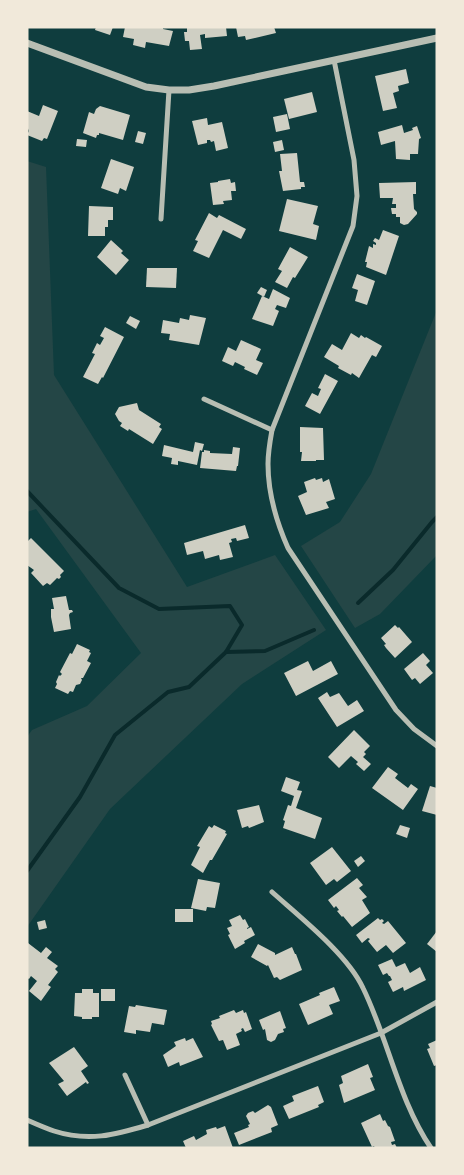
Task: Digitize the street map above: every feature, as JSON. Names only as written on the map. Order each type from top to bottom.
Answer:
[{"type":"street","points":[[27,43],[146,87],[189,90],[437,38]]},
{"type":"street","points":[[334,60],[354,160],[357,196],[353,226],[272,430],[268,463],[270,495],[288,548],[396,710],[414,729],[437,746]]},
{"type":"street","points":[[161,219],[169,90]]},
{"type":"street","points":[[204,399],[272,430]]},
{"type":"street","points":[[272,892],[332,947],[363,986],[412,1113],[431,1148]]},
{"type":"street","points":[[27,1120],[54,1131],[85,1137],[117,1134],[148,1125],[381,1033],[437,1002]]},
{"type":"street","points":[[125,1074],[148,1125]]},
{"type":"shaded area","points":[[27,161],[46,167],[54,375],[187,587],[275,555],[326,630],[242,684],[110,809],[27,927],[27,737],[32,730],[87,706],[141,653],[36,509],[27,512]]},
{"type":"shaded area","points":[[437,310],[437,555],[380,614],[355,628],[301,546],[340,522],[371,474]]},
{"type":"building","points":[[96,27],[113,27],[110,35],[95,30]]},
{"type":"building","points":[[125,27],[163,27],[163,29],[173,31],[169,46],[146,42],[145,48],[133,45],[134,39],[123,37]]},
{"type":"building","points":[[187,27],[226,27],[227,36],[205,38],[205,34],[200,35],[202,49],[190,50],[189,41],[185,41],[184,32],[187,32]]},
{"type":"building","points":[[236,27],[274,27],[276,33],[246,40],[245,36],[238,37]]},
{"type":"building","points":[[406,69],[409,83],[398,86],[399,91],[393,93],[397,108],[383,111],[375,76]]},
{"type":"building","points":[[312,92],[317,112],[289,119],[284,99]]},
{"type":"building","points":[[43,105],[58,111],[47,139],[44,138],[42,141],[27,135],[29,131],[27,111],[39,116]]},
{"type":"building","points":[[100,106],[130,115],[123,140],[99,133],[96,138],[83,133],[89,112],[94,114]]},
{"type":"building","points":[[287,114],[290,129],[276,132],[273,117]]},
{"type":"building","points":[[207,118],[208,125],[222,122],[228,148],[216,151],[214,141],[210,140],[198,145],[192,121]]},
{"type":"building","points":[[402,125],[404,133],[417,126],[421,138],[418,154],[410,154],[410,160],[396,159],[395,141],[381,145],[378,132]]},
{"type":"building","points":[[138,131],[146,133],[143,144],[135,142]]},
{"type":"building","points":[[77,139],[87,140],[86,147],[76,146]]},
{"type":"building","points":[[282,140],[284,150],[275,152],[273,142]]},
{"type":"building","points":[[297,153],[300,182],[304,182],[305,187],[283,191],[279,171],[282,171],[280,154]]},
{"type":"building","points":[[111,159],[134,167],[126,191],[120,188],[118,194],[101,188]]},
{"type":"building","points":[[230,179],[231,183],[235,182],[236,191],[231,191],[232,200],[223,201],[224,204],[213,205],[210,183]]},
{"type":"building","points":[[416,182],[416,194],[413,194],[414,209],[417,214],[408,224],[404,225],[400,223],[400,217],[392,214],[391,208],[396,208],[396,204],[392,204],[393,198],[380,198],[379,183]]},
{"type":"building","points":[[287,199],[318,206],[313,224],[319,226],[316,240],[279,231]]},
{"type":"building","points":[[89,206],[113,207],[113,220],[108,220],[105,236],[88,236]]},
{"type":"building","points":[[209,213],[217,218],[219,215],[246,229],[241,239],[223,230],[209,258],[193,251],[198,241],[195,240]]},
{"type":"building","points":[[383,230],[399,236],[386,275],[366,267],[367,262],[365,262],[369,246],[373,248],[373,244],[376,245],[373,241],[375,238],[379,240]]},
{"type":"building","points":[[111,240],[129,260],[116,275],[97,257]]},
{"type":"building","points":[[290,247],[308,257],[287,288],[275,282],[282,271],[278,269]]},
{"type":"building","points":[[147,268],[177,268],[176,288],[146,287]]},
{"type":"building","points":[[357,274],[375,281],[367,305],[355,301],[358,290],[352,288]]},
{"type":"building","points":[[261,287],[267,290],[264,297],[257,293]]},
{"type":"building","points":[[273,289],[290,298],[286,308],[277,305],[275,309],[279,311],[273,326],[252,319],[262,296],[269,299]]},
{"type":"building","points":[[190,315],[206,318],[199,345],[169,340],[170,334],[161,333],[163,320],[179,323],[180,318],[189,320]]},
{"type":"building","points":[[130,316],[140,321],[136,329],[126,323]]},
{"type":"building","points":[[105,327],[124,337],[98,384],[83,377],[95,354],[92,353],[97,343],[100,345],[104,338],[100,336]]},
{"type":"building","points":[[351,333],[359,338],[361,335],[366,337],[382,346],[376,357],[372,355],[359,378],[338,368],[339,366],[324,357],[332,344],[342,350]]},
{"type":"building","points":[[241,340],[261,349],[256,360],[263,363],[257,375],[235,362],[233,366],[222,361],[228,347],[236,351]]},
{"type":"building","points":[[325,374],[338,381],[320,414],[305,406],[312,393],[318,396],[321,389],[318,388]]},
{"type":"building","points":[[137,403],[139,410],[161,424],[159,427],[162,429],[153,444],[120,426],[122,423],[115,414],[119,407]]},
{"type":"building","points":[[300,427],[323,428],[324,460],[301,461]]},
{"type":"building","points":[[195,442],[204,444],[202,451],[200,450],[197,465],[178,461],[178,465],[171,464],[172,458],[162,456],[164,445],[193,452]]},
{"type":"building","points":[[233,447],[240,448],[236,471],[200,468],[204,450],[210,453],[232,454]]},
{"type":"building","points":[[315,478],[316,480],[322,478],[323,482],[329,479],[335,499],[326,502],[329,508],[306,515],[298,496],[307,492],[304,482]]},
{"type":"building","points":[[245,525],[249,538],[237,541],[236,538],[231,539],[232,542],[229,543],[233,557],[220,560],[219,555],[205,559],[203,551],[187,555],[184,543]]},
{"type":"building","points":[[31,538],[64,571],[59,579],[57,578],[50,585],[47,583],[43,586],[31,573],[34,570],[27,565],[27,542]]},
{"type":"building","points":[[66,596],[69,610],[73,612],[69,615],[71,629],[54,632],[51,617],[51,609],[54,609],[52,598]]},
{"type":"building","points":[[395,625],[412,642],[395,658],[381,638]]},
{"type":"building","points":[[77,644],[90,650],[87,661],[91,663],[81,678],[80,684],[68,694],[55,688],[56,682]]},
{"type":"building","points":[[423,653],[430,661],[426,665],[433,673],[420,684],[415,678],[412,680],[404,669]]},
{"type":"building","points":[[308,661],[313,671],[331,661],[338,674],[296,696],[284,673]]},
{"type":"building","points":[[327,692],[330,697],[339,693],[348,706],[357,700],[364,711],[337,727],[318,698]]},
{"type":"building","points":[[354,730],[370,746],[364,752],[366,754],[363,757],[371,764],[364,771],[351,756],[339,768],[328,757]]},
{"type":"building","points":[[388,767],[398,774],[395,778],[408,788],[411,784],[418,789],[403,810],[372,788]]},
{"type":"building","points":[[286,777],[300,782],[297,790],[302,791],[296,808],[322,818],[315,839],[283,828],[288,805],[291,806],[294,796],[281,791]]},
{"type":"building","points":[[430,786],[437,788],[437,815],[422,811]]},
{"type":"building","points":[[259,805],[264,822],[249,828],[248,826],[242,828],[237,810]]},
{"type":"building","points":[[214,825],[226,831],[227,834],[203,873],[191,865],[200,847],[197,846],[209,826],[212,828]]},
{"type":"building","points":[[400,825],[410,828],[407,838],[396,834]]},
{"type":"building","points":[[332,847],[351,871],[337,882],[334,879],[326,885],[310,863]]},
{"type":"building","points":[[361,856],[365,861],[358,867],[354,861]]},
{"type":"building","points":[[357,878],[363,885],[359,888],[367,897],[362,900],[370,913],[352,927],[337,911],[339,910],[336,906],[334,908],[328,900]]},
{"type":"building","points":[[198,879],[220,883],[215,908],[207,907],[206,911],[191,908]]},
{"type":"building","points":[[175,909],[193,909],[193,922],[175,922]]},
{"type":"building","points":[[240,915],[249,927],[247,929],[251,927],[255,935],[235,949],[227,928],[232,926],[229,920]]},
{"type":"building","points":[[378,918],[384,921],[382,923],[384,924],[388,921],[406,943],[393,953],[386,945],[377,952],[368,941],[370,939],[362,943],[356,935]]},
{"type":"building","points":[[45,920],[47,928],[39,930],[37,922]]},
{"type":"building","points":[[437,931],[437,952],[427,944]]},
{"type":"building","points":[[28,943],[41,953],[46,947],[52,952],[47,958],[58,966],[55,969],[58,972],[48,985],[51,987],[41,1001],[29,991],[37,981],[31,976],[27,978]]},
{"type":"building","points":[[258,944],[275,955],[292,947],[302,970],[280,980],[277,977],[274,978],[268,965],[251,957]]},
{"type":"building","points":[[392,959],[396,967],[405,963],[410,973],[420,967],[426,980],[404,991],[403,987],[393,992],[388,982],[392,980],[390,976],[387,973],[383,975],[378,965]]},
{"type":"building","points":[[334,987],[340,1001],[329,1005],[333,1014],[308,1025],[299,1004]]},
{"type":"building","points":[[82,989],[93,989],[93,993],[99,993],[99,1017],[82,1019],[82,1017],[74,1016],[75,993],[82,993]]},
{"type":"building","points":[[101,989],[115,989],[115,1001],[101,1001]]},
{"type":"building","points":[[136,1005],[167,1010],[164,1025],[152,1023],[150,1032],[136,1030],[136,1034],[124,1032],[129,1006],[135,1007]]},
{"type":"building","points":[[234,1010],[236,1013],[243,1010],[244,1013],[246,1012],[252,1029],[245,1032],[243,1028],[241,1029],[242,1031],[236,1034],[240,1045],[227,1050],[223,1040],[219,1041],[211,1021]]},
{"type":"building","points":[[280,1011],[286,1028],[271,1042],[267,1040],[265,1029],[263,1030],[259,1020]]},
{"type":"building","points":[[185,1038],[186,1041],[193,1038],[203,1057],[180,1066],[179,1062],[168,1067],[163,1055],[176,1046],[174,1042]]},
{"type":"building","points":[[437,1040],[437,1065],[434,1066],[427,1049],[430,1048],[428,1044]]},
{"type":"building","points":[[74,1047],[88,1066],[81,1071],[89,1083],[86,1082],[67,1096],[58,1084],[64,1081],[49,1063]]},
{"type":"building","points":[[368,1064],[375,1090],[344,1103],[339,1085],[343,1083],[341,1076]]},
{"type":"building","points":[[318,1086],[324,1102],[318,1105],[319,1107],[289,1119],[283,1106],[294,1101],[292,1096]]},
{"type":"building","points":[[268,1105],[278,1125],[271,1128],[272,1132],[239,1145],[234,1133],[249,1127],[246,1116],[248,1113],[253,1111],[255,1113]]},
{"type":"building","points":[[380,1114],[383,1121],[385,1120],[390,1127],[395,1141],[391,1142],[392,1145],[395,1144],[397,1148],[372,1147],[361,1123]]},
{"type":"building","points":[[225,1126],[233,1148],[186,1148],[183,1141],[194,1136],[196,1140],[207,1134],[206,1130]]},
{"type":"waterway","points":[[27,491],[119,588],[159,609],[230,606],[242,625],[226,652]]},
{"type":"waterway","points":[[358,603],[393,570],[437,517]]},
{"type":"waterway","points":[[27,871],[80,797],[115,735],[168,692],[189,687],[226,652],[265,651],[314,630]]}]
